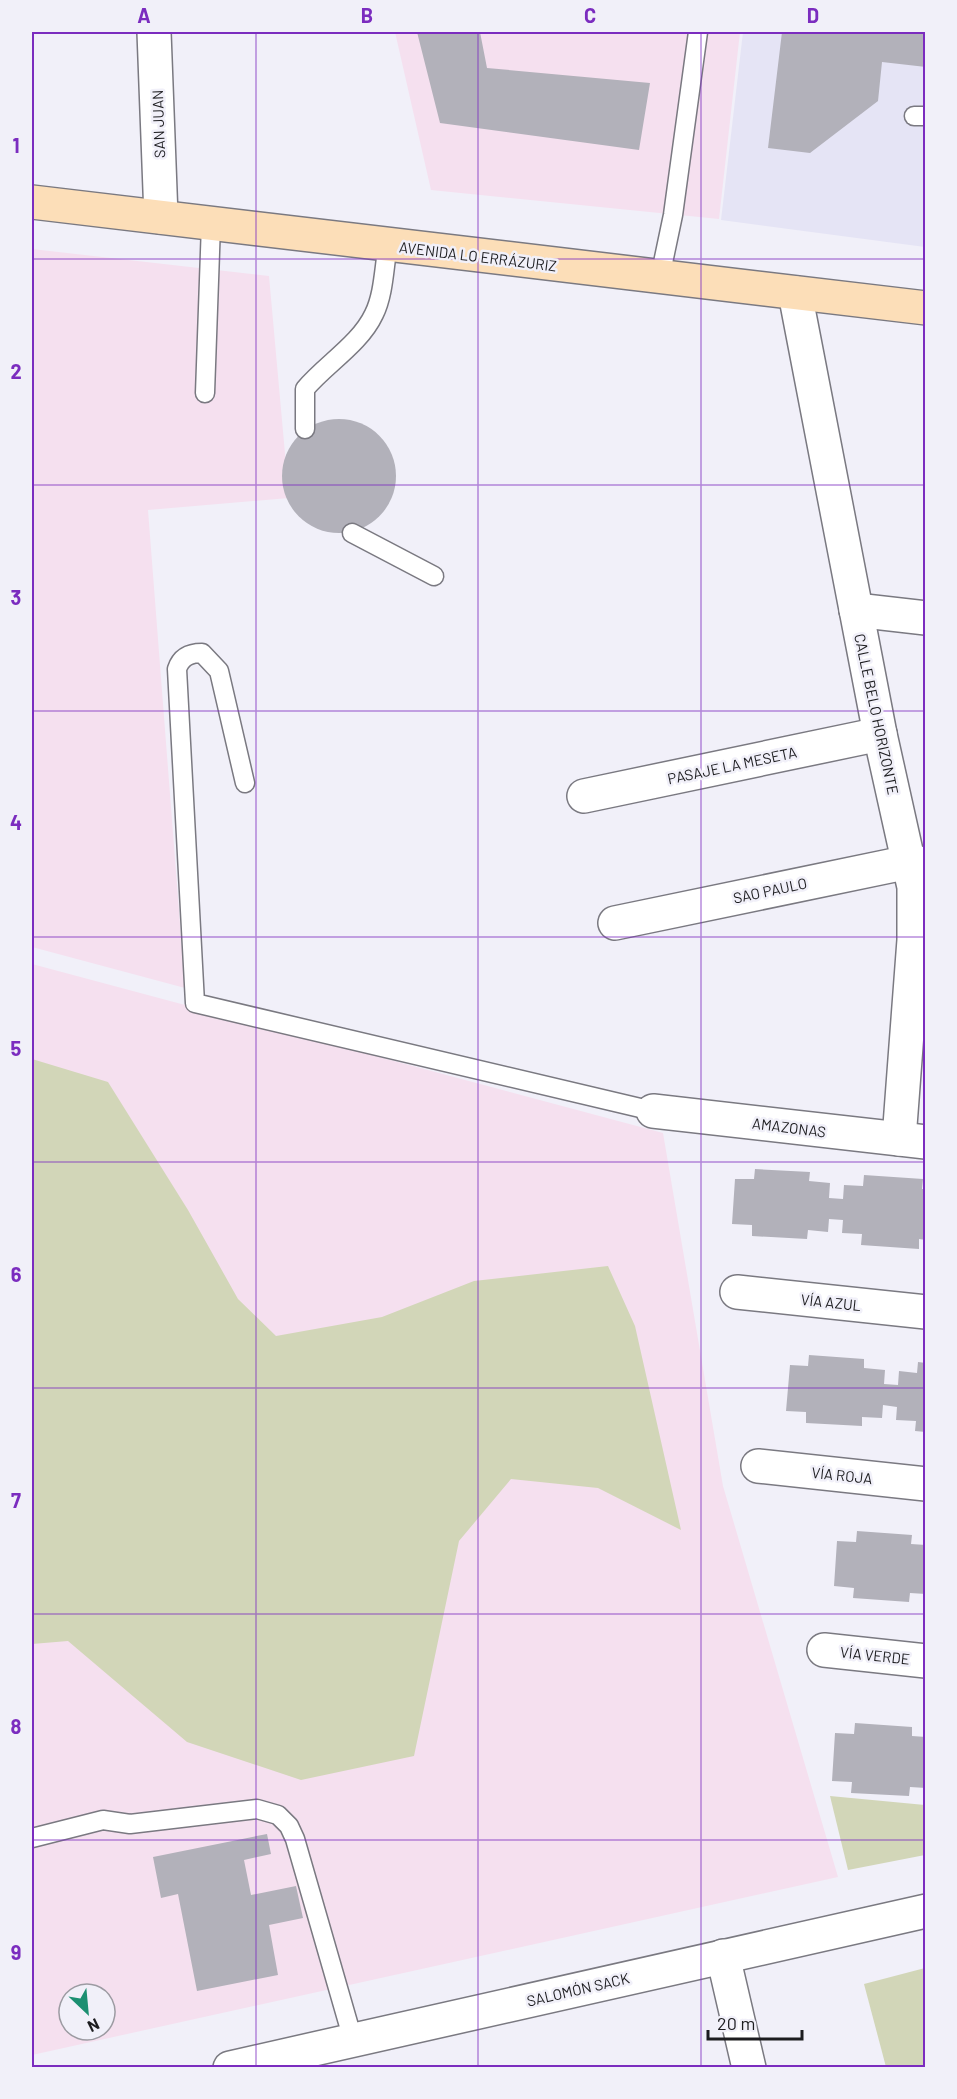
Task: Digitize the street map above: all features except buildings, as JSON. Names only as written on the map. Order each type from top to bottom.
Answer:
[{"type":"main road","name":"AVENIDA LO ERRÁZURIZ","points":[[32,202],[926,309]]},
{"type":"street","name":"SAN JUAN","points":[[154,32],[160,218]]},
{"type":"street","name":"CALLE BELO HORIZONTE","points":[[795,293],[880,734],[917,863],[914,887],[912,1141]]},
{"type":"street","points":[[856,610],[926,618]]},
{"type":"street","name":"PASAJE LA MESETA","points":[[584,796],[880,734]]},
{"type":"street","name":"SAO PAULO","points":[[615,922],[917,863]]},
{"type":"street","name":"AMAZONAS","points":[[653,1111],[912,1141]]},
{"type":"street","name":"VÍA AZUL","points":[[737,1292],[926,1312]]},
{"type":"street","name":"VÍA ROJA","points":[[758,1466],[926,1484]]},
{"type":"street","name":"VÍA VERDE","points":[[824,1650],[926,1661]]},
{"type":"street","name":"SALOMÓN SACK","points":[[230,2067],[926,1911]]},
{"type":"street","points":[[723,1956],[749,2067]]},
{"type":"lane","points":[[660,277],[673,215],[698,32]]},
{"type":"lane","points":[[205,393],[211,224]]},
{"type":"lane","points":[[305,429],[305,389],[320,372],[338,358],[375,313],[388,245]]},
{"type":"lane","points":[[352,533],[434,576]]},
{"type":"lane","points":[[245,783],[219,671],[202,652],[193,653],[184,657],[177,669],[195,1003],[653,1111]]},
{"type":"lane","points":[[32,1838],[103,1820],[130,1824],[257,1809],[278,1815],[295,1839],[353,2040]]},
{"type":"shaded area","points":[[395,32],[740,32],[719,219],[431,190]]},
{"type":"shaded area","points":[[743,32],[925,32],[925,247],[721,220]]},
{"type":"shaded area","points":[[32,249],[269,276],[289,498],[148,510],[185,988],[32,947]]},
{"type":"shaded area","points":[[32,964],[663,1133],[723,1486],[838,1877],[117,2036],[117,1982],[57,1982],[57,2042],[91,2042],[32,2055]]},
{"type":"green space","points":[[32,1059],[108,1082],[188,1210],[238,1299],[276,1336],[382,1317],[474,1281],[608,1266],[635,1326],[681,1530],[598,1488],[511,1479],[459,1541],[414,1756],[301,1780],[187,1742],[68,1641],[32,1644]]},
{"type":"green space","points":[[830,1796],[925,1805],[925,1855],[848,1870]]},
{"type":"green space","points":[[925,1968],[925,2067],[886,2067],[864,1984]]}]
